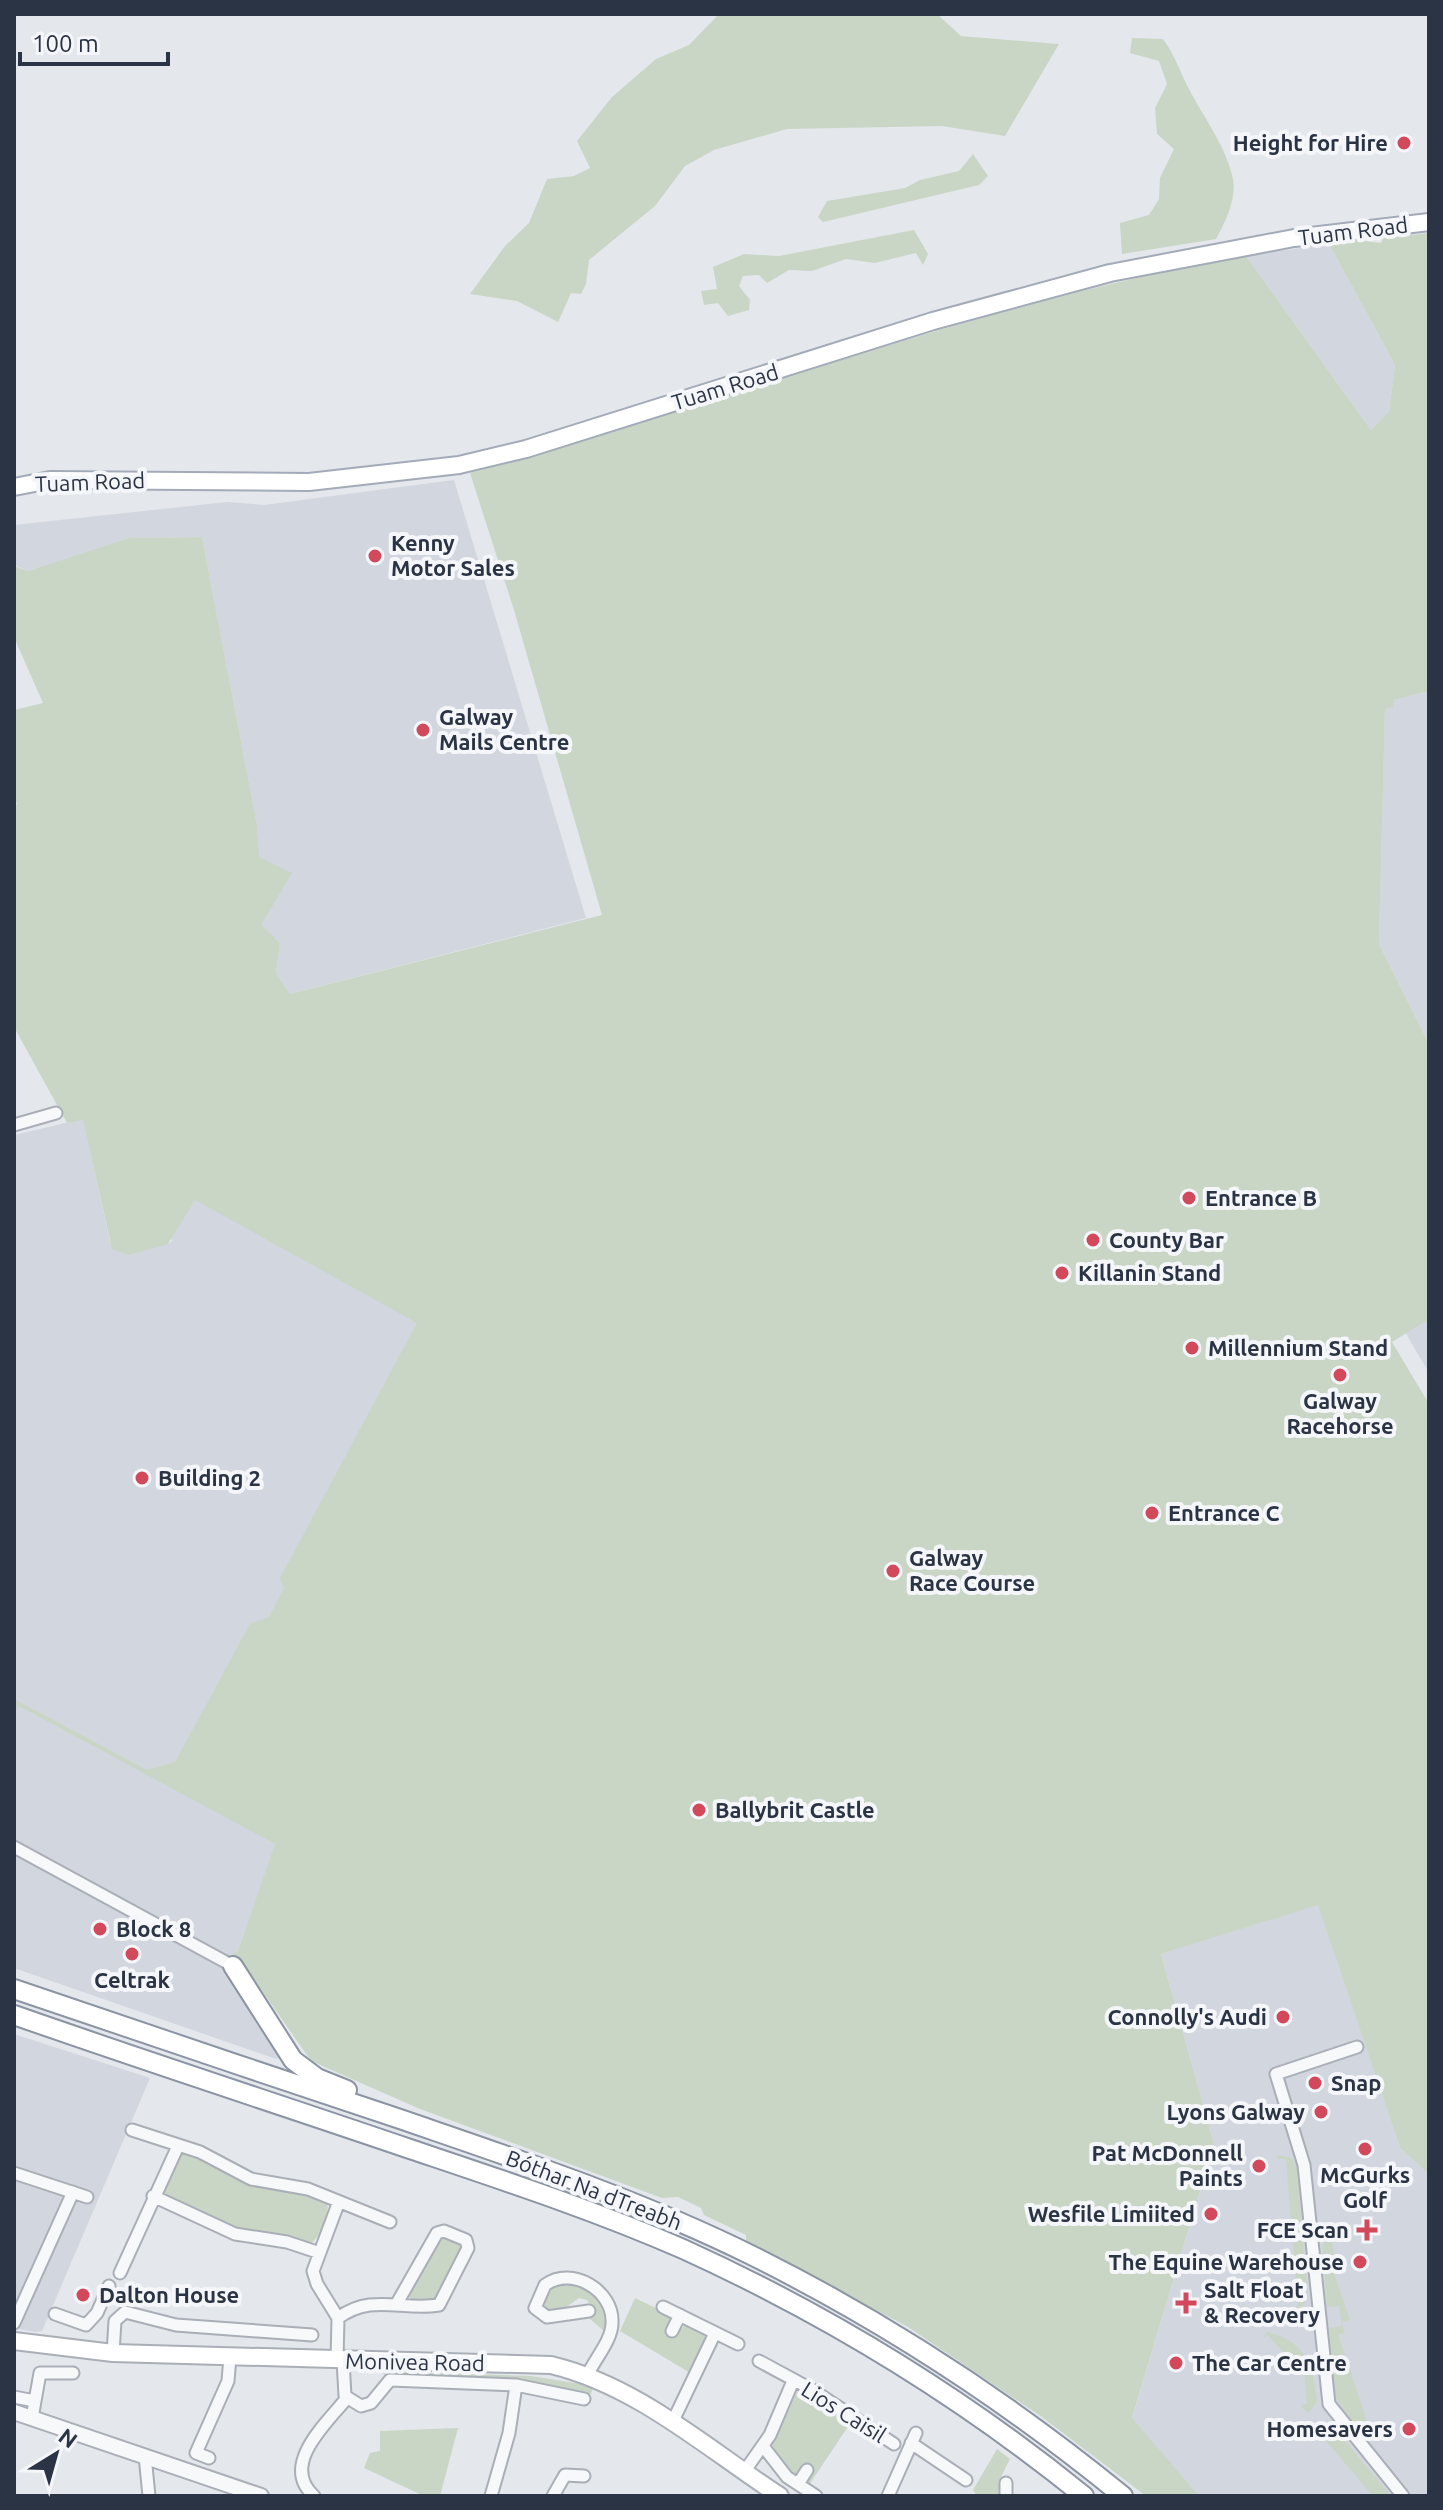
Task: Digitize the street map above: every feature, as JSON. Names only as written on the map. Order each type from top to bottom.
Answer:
[{"type":"highway","points":[[233,1966],[284,2046],[303,2069],[395,2109],[424,2128]]},
{"type":"highway","name":"Bóthar Na dTreabh","points":[[14,1989],[614,2194],[794,2277],[957,2373],[1123,2496]]},
{"type":"highway","name":"Bóthar Na dTreabh","points":[[14,2015],[532,2190],[681,2249],[787,2301],[884,2356],[983,2420],[1084,2496]]},
{"type":"main road","name":"Tuam Road","points":[[14,487],[50,480],[309,482],[459,465],[526,449],[947,317],[1110,273],[1294,238],[1429,222]]},
{"type":"main road","name":"Monivea Road","points":[[14,2341],[113,2353],[551,2365],[588,2374],[620,2389],[780,2496]]},
{"type":"street","points":[[14,1125],[56,1113]]},
{"type":"street","points":[[14,1847],[233,1966]]},
{"type":"street","points":[[1357,2047],[1276,2074],[1304,2165],[1329,2404],[1403,2496]]},
{"type":"street","points":[[132,2130],[200,2152],[251,2179],[308,2189],[338,2204],[390,2222]]},
{"type":"street","points":[[120,2273],[178,2146]]},
{"type":"street","points":[[14,2173],[87,2197]]},
{"type":"street","points":[[14,2323],[73,2192]]},
{"type":"street","points":[[153,2196],[235,2234],[295,2243],[317,2252]]},
{"type":"street","points":[[314,2496],[303,2481],[305,2452],[346,2399],[338,2318],[315,2280],[317,2252],[338,2204]]},
{"type":"street","points":[[338,2318],[359,2304],[396,2305],[441,2303],[468,2248],[466,2239],[444,2231],[437,2233],[396,2305]]},
{"type":"street","points":[[588,2374],[612,2327],[611,2311],[603,2296],[588,2284],[559,2279],[545,2285],[535,2308],[547,2317],[589,2311]]},
{"type":"street","points":[[55,2314],[86,2325],[109,2286]]},
{"type":"street","points":[[99,2307],[119,2316],[133,2312],[176,2325],[312,2335]]},
{"type":"street","points":[[663,2307],[738,2344]]},
{"type":"street","points":[[672,2331],[680,2315]]},
{"type":"street","points":[[113,2353],[113,2330],[119,2316]]},
{"type":"street","points":[[672,2423],[715,2333]]},
{"type":"street","points":[[209,2458],[196,2453],[228,2381],[230,2357]]},
{"type":"street","name":"Lios Caisil","points":[[759,2361],[894,2444]]},
{"type":"street","points":[[32,2418],[40,2373],[73,2373]]},
{"type":"street","points":[[346,2399],[367,2406],[390,2380],[516,2385],[584,2399]]},
{"type":"street","name":"Lios Caisil","points":[[744,2472],[763,2446],[793,2381]]},
{"type":"street","points":[[491,2496],[512,2421],[516,2385]]},
{"type":"street","points":[[14,2397],[35,2401]]},
{"type":"street","points":[[14,2412],[261,2496]]},
{"type":"street","points":[[888,2496],[914,2438],[966,2480]]},
{"type":"street","points":[[763,2446],[784,2475],[816,2496]]},
{"type":"street","points":[[145,2456],[149,2496]]},
{"type":"street","points":[[798,2484],[807,2470]]},
{"type":"street","points":[[553,2496],[565,2475],[584,2476]]},
{"type":"street","points":[[1006,2483],[1006,2496]]},
{"type":"shaded area","points":[[1329,244],[1395,365],[1389,411],[1371,430],[1246,256]]},
{"type":"shaded area","points":[[454,480],[586,918],[290,994],[276,973],[280,943],[261,926],[257,825],[202,537],[128,538],[28,571],[14,565],[14,525],[227,502],[264,505]]},
{"type":"shaded area","points":[[1429,691],[1429,1044],[1379,944],[1385,708],[1394,700]]},
{"type":"shaded area","points":[[83,1119],[110,1242],[168,1244],[172,1241],[159,1176],[515,1175],[238,1951],[231,1955],[256,1982],[297,2046],[276,2059],[14,1968],[14,1135]]},
{"type":"shaded area","points":[[1429,1319],[1429,1373],[1405,1332]]},
{"type":"shaded area","points":[[1318,1904],[1400,2148],[1429,2174],[1429,2496],[1146,2496],[1126,2439],[1214,2144],[1161,1954]]},
{"type":"shaded area","points":[[14,2034],[150,2078],[42,2331],[35,2332],[14,2328]]},
{"type":"green space","points":[[719,14],[937,14],[961,36],[1059,44],[1005,136],[942,126],[787,129],[714,150],[685,166],[655,206],[589,260],[586,284],[581,294],[571,293],[558,322],[517,301],[470,294],[505,246],[529,223],[547,179],[574,176],[590,168],[577,141],[612,97],[656,59],[689,45]]},
{"type":"green space","points":[[1132,38],[1163,39],[1225,155],[1234,186],[1232,202],[1216,239],[1122,254],[1120,223],[1149,215],[1159,199],[1160,178],[1174,149],[1157,134],[1155,108],[1167,84],[1159,61],[1130,53]]},
{"type":"green space","points":[[973,154],[988,176],[979,185],[823,222],[818,217],[827,201],[905,188],[920,180],[959,171]]},
{"type":"green space","points":[[914,230],[928,254],[923,265],[916,253],[875,263],[846,259],[812,271],[789,270],[767,283],[759,275],[743,276],[739,286],[750,300],[749,310],[728,316],[718,303],[704,305],[701,291],[717,289],[713,267],[744,254],[779,256]]},
{"type":"green space","name":"Galway Race Course","points":[[1429,233],[1429,691],[1394,700],[1393,707],[1385,709],[1379,944],[1429,1044],[1429,1319],[1392,1342],[1429,1404],[1429,2174],[1400,2148],[1318,1905],[1161,1954],[1214,2144],[1132,2418],[1199,2496],[1146,2496],[1042,2417],[908,2327],[746,2241],[746,2235],[704,2215],[701,2208],[678,2197],[662,2198],[420,2109],[311,2061],[256,1982],[231,1955],[238,1951],[275,1844],[19,1706],[14,1714],[14,1699],[147,1770],[175,1762],[250,1624],[269,1617],[284,1588],[280,1578],[417,1323],[195,1200],[168,1244],[128,1255],[112,1249],[83,1120],[67,1123],[14,1027],[14,807],[17,804],[14,797],[14,710],[43,703],[14,637],[14,566],[28,571],[128,538],[202,537],[257,825],[259,857],[292,873],[261,925],[280,943],[276,973],[290,994],[602,915],[514,610],[470,473],[952,326],[1049,299],[1246,256],[1371,430],[1389,411],[1395,365],[1329,244],[1356,240],[1381,243],[1383,238]]},
{"type":"green space","points":[[179,2154],[190,2154],[251,2183],[296,2190],[327,2201],[321,2231],[310,2244],[235,2229],[168,2196],[163,2190]]},
{"type":"green space","points":[[1277,2155],[1291,2158],[1297,2166],[1308,2298],[1292,2320],[1290,2308],[1298,2306],[1286,2159],[1278,2159]]},
{"type":"green space","points":[[1331,2233],[1334,2257],[1329,2259],[1350,2320],[1342,2322],[1344,2332],[1338,2335],[1367,2421],[1353,2423],[1336,2398],[1329,2328],[1342,2326],[1339,2306],[1327,2307],[1322,2245]]},
{"type":"green space","points":[[442,2235],[464,2245],[436,2301],[411,2300],[407,2292]]},
{"type":"green space","points":[[571,2283],[599,2300],[606,2314],[605,2332],[590,2319],[591,2306],[587,2300],[579,2298],[561,2311],[542,2310],[540,2303],[550,2286]]},
{"type":"green space","points":[[635,2298],[670,2315],[672,2319],[668,2332],[676,2335],[686,2324],[704,2334],[706,2341],[692,2374],[620,2331]]},
{"type":"green space","points":[[1267,2332],[1290,2341],[1305,2356],[1313,2377],[1317,2402],[1308,2413],[1301,2406],[1307,2403],[1303,2359],[1289,2359],[1268,2335],[1263,2339]]},
{"type":"green space","points":[[381,2371],[531,2376],[594,2386],[590,2396],[521,2380],[385,2376]]},
{"type":"green space","points":[[798,2390],[804,2390],[851,2422],[809,2485],[807,2480],[813,2469],[806,2465],[799,2473],[791,2475],[772,2445]]},
{"type":"green space","points":[[458,2428],[440,2496],[424,2496],[364,2468],[370,2453],[380,2451],[380,2431]]},
{"type":"green space","points":[[1322,2428],[1337,2431],[1391,2496],[1373,2496],[1320,2434],[1314,2438]]},
{"type":"green space","points":[[997,2449],[1010,2459],[999,2481],[1000,2496],[977,2496],[973,2490]]},
{"type":"place","name":"Height for Hire","points":[[1404,143]]},
{"type":"place","name":"Kenny Motor Sales","points":[[375,556]]},
{"type":"place","name":"Galway Mails Centre","points":[[423,730]]},
{"type":"place","name":"Entrance B","points":[[1189,1198]]},
{"type":"place","name":"County Bar","points":[[1093,1240]]},
{"type":"place","name":"Killanin Stand","points":[[1062,1273]]},
{"type":"place","name":"Millennium Stand","points":[[1192,1348]]},
{"type":"place","name":"Galway Racehorse","points":[[1340,1375]]},
{"type":"place","name":"Building 2","points":[[142,1478]]},
{"type":"place","name":"Entrance C","points":[[1152,1513]]},
{"type":"place","name":"Galway Race Course","points":[[893,1571]]},
{"type":"place","name":"Ballybrit Castle","points":[[699,1810]]},
{"type":"place","name":"Block 8","points":[[100,1929]]},
{"type":"place","name":"Celtrak","points":[[132,1954]]},
{"type":"place","name":"Connolly's Audi","points":[[1283,2017]]},
{"type":"place","name":"Snap","points":[[1315,2083]]},
{"type":"place","name":"Lyons Galway","points":[[1321,2112]]},
{"type":"place","name":"McGurks Golf","points":[[1365,2149]]},
{"type":"place","name":"Pat McDonnell Paints","points":[[1259,2166]]},
{"type":"place","name":"Wesfile Limiited","points":[[1211,2214]]},
{"type":"place","name":"FCE Scan","points":[[1367,2230]]},
{"type":"place","name":"The Equine Warehouse","points":[[1360,2262]]},
{"type":"place","name":"Dalton House","points":[[83,2295]]},
{"type":"place","name":"Salt Float & Recovery","points":[[1186,2303]]},
{"type":"place","name":"The Car Centre","points":[[1176,2363]]},
{"type":"place","name":"Homesavers","points":[[1409,2429]]}]
